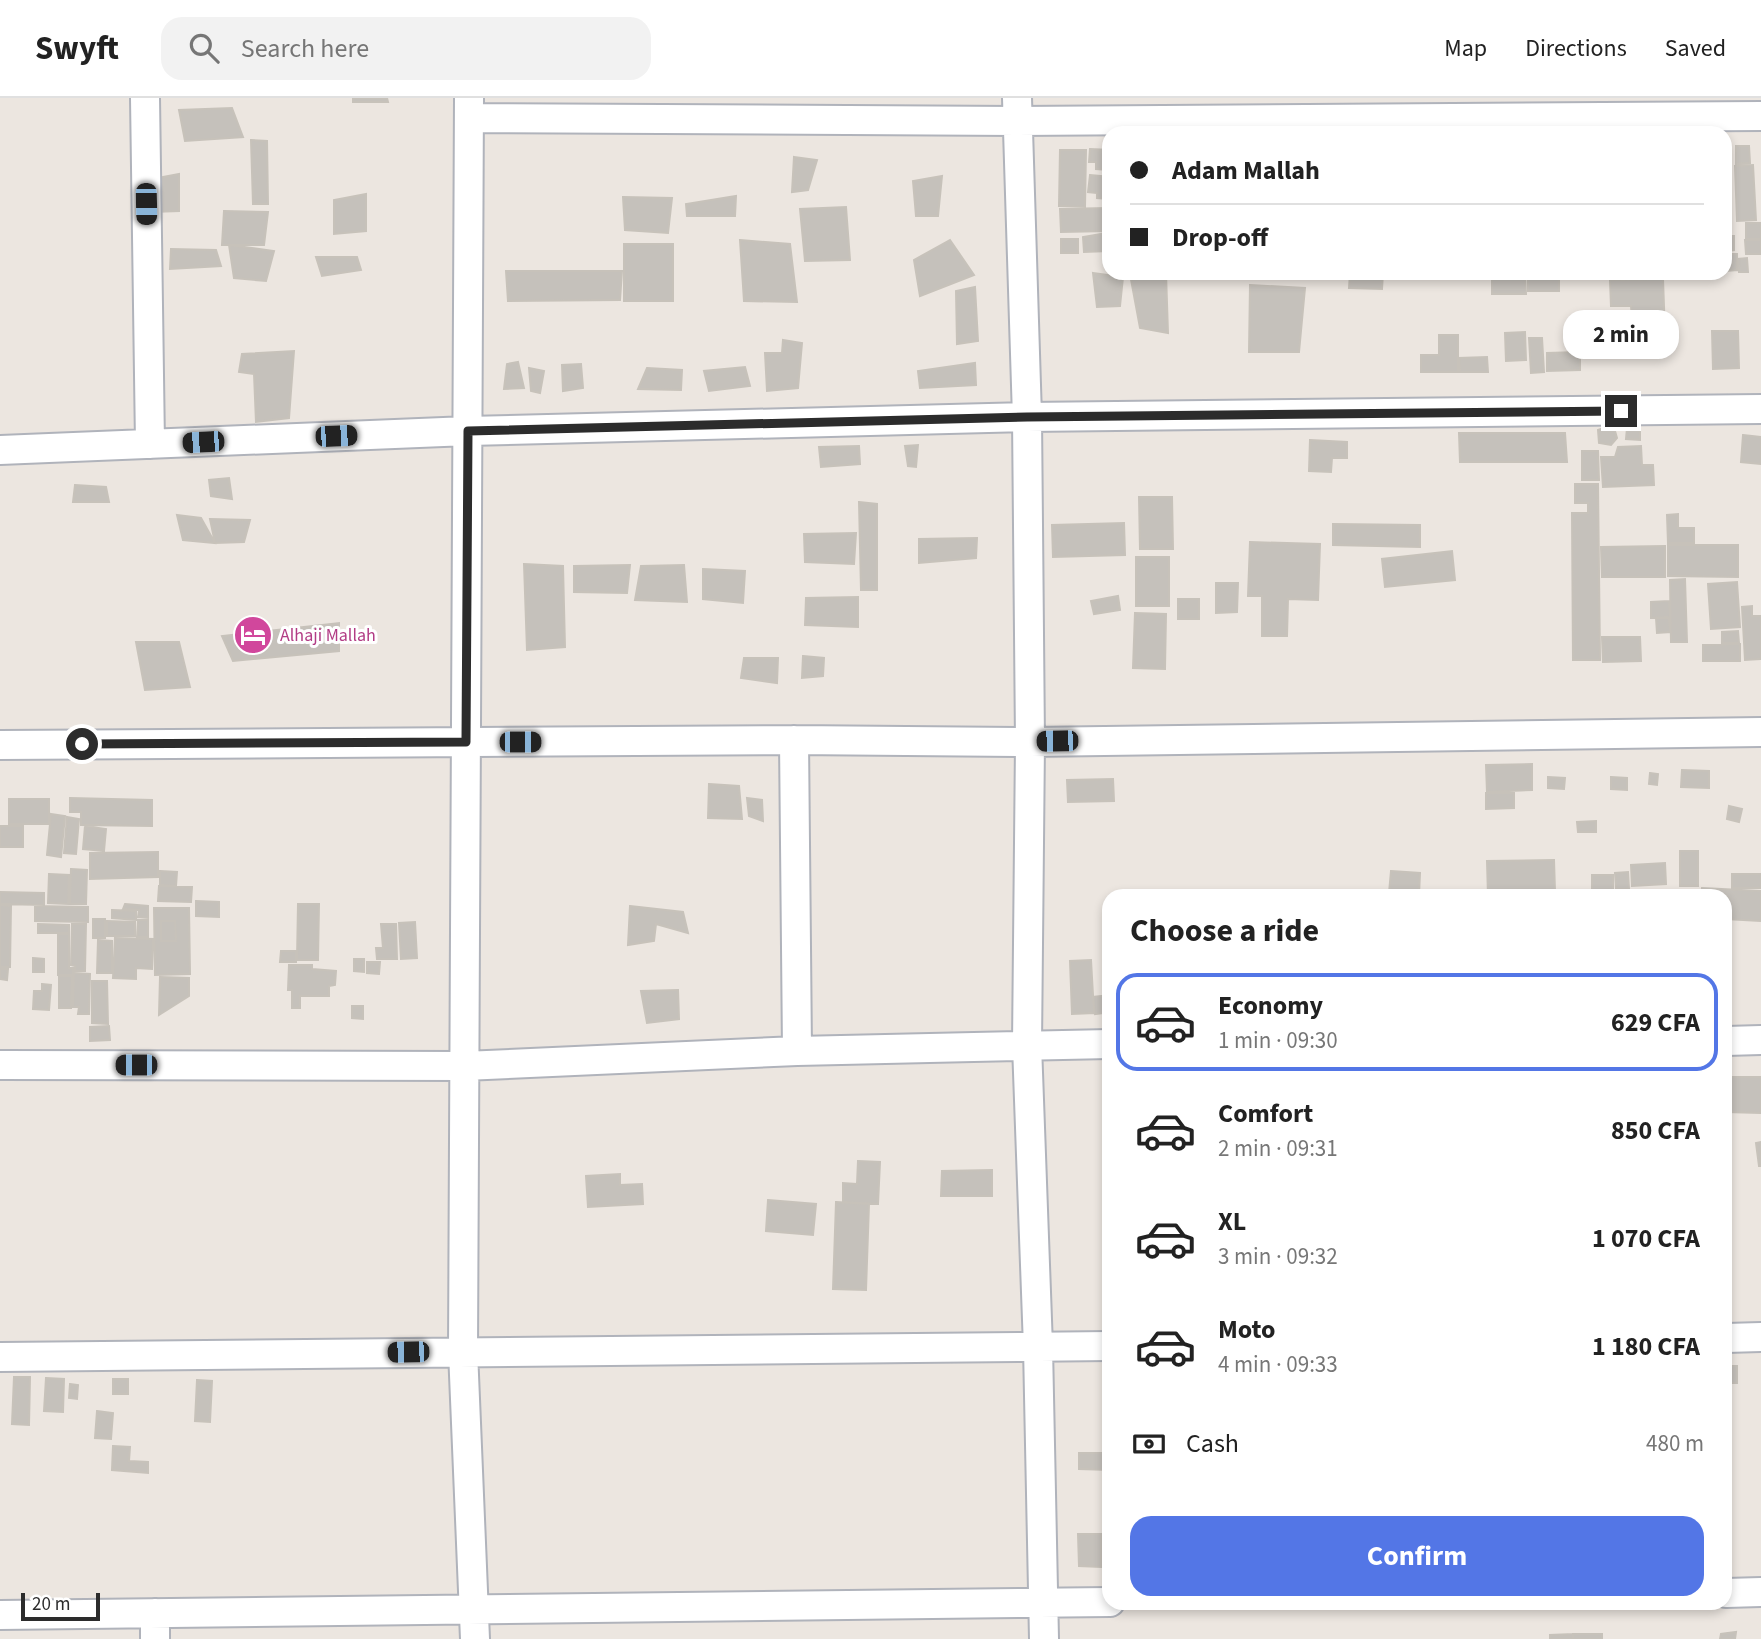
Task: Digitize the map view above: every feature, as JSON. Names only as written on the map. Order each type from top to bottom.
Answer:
[{"type":"street","points":[[145,98],[150,444]]},
{"type":"street","points":[[475,1639],[463,1351],[469,108],[1761,116]]},
{"type":"street","points":[[1017,110],[1027,417],[1030,742],[1027,1045],[1038,1347],[1044,1639]]},
{"type":"street","points":[[0,450],[468,431],[1027,417],[1761,410]]},
{"type":"street","points":[[0,745],[794,740],[1030,742],[1761,732]]},
{"type":"street","points":[[794,740],[797,1051]]},
{"type":"street","points":[[1732,1041],[1761,1040]]},
{"type":"street","points":[[0,1065],[464,1066],[797,1051],[1102,1044]]},
{"type":"street","points":[[1732,1338],[1761,1337]]},
{"type":"street","points":[[0,1357],[1102,1346]]},
{"type":"street","points":[[1732,1593],[1761,1592]]},
{"type":"street","points":[[0,1615],[155,1626],[474,1610],[1102,1602]]},
{"type":"building","points":[[353,98],[387,98],[388,102],[353,102]]},
{"type":"building","points":[[232,108],[243,137],[185,141],[179,110]]},
{"type":"building","points":[[251,140],[267,141],[268,204],[253,204]]},
{"type":"building","points":[[1736,146],[1749,146],[1750,163],[1736,164]]},
{"type":"building","points":[[1090,149],[1102,150],[1102,169],[1096,169],[1096,162],[1089,162]]},
{"type":"building","points":[[1060,150],[1086,150],[1085,207],[1059,206]]},
{"type":"building","points":[[794,157],[817,160],[808,190],[792,192]]},
{"type":"building","points":[[1753,165],[1756,220],[1737,221],[1735,166]]},
{"type":"building","points":[[179,174],[179,211],[152,212],[152,179]]},
{"type":"building","points":[[1090,175],[1102,176],[1102,198],[1097,198],[1097,193],[1088,192]]},
{"type":"building","points":[[942,176],[938,216],[916,216],[913,181]]},
{"type":"building","points":[[366,194],[366,231],[334,234],[334,200]]},
{"type":"building","points":[[736,196],[735,216],[687,216],[686,204]]},
{"type":"building","points":[[623,197],[672,198],[668,233],[625,230]]},
{"type":"building","points":[[846,207],[850,260],[805,261],[800,209]]},
{"type":"building","points":[[1102,208],[1102,231],[1061,232],[1060,209]]},
{"type":"building","points":[[224,211],[268,212],[264,245],[222,245]]},
{"type":"building","points":[[1746,223],[1761,223],[1761,239],[1746,239]]},
{"type":"building","points":[[1102,234],[1102,251],[1084,252],[1083,237]]},
{"type":"building","points":[[1061,239],[1078,239],[1078,253],[1061,253]]},
{"type":"building","points":[[740,240],[790,244],[797,302],[744,301]]},
{"type":"building","points":[[950,240],[974,275],[920,296],[914,260]]},
{"type":"building","points":[[1745,240],[1761,240],[1761,254],[1746,254]]},
{"type":"building","points":[[624,244],[673,244],[673,301],[624,301]]},
{"type":"building","points":[[229,245],[274,251],[266,281],[234,278]]},
{"type":"building","points":[[171,249],[216,250],[221,266],[170,269]]},
{"type":"building","points":[[1732,254],[1737,254],[1737,270],[1732,270]]},
{"type":"building","points":[[316,257],[357,257],[361,270],[322,276]]},
{"type":"building","points":[[1747,258],[1748,272],[1739,272],[1738,259]]},
{"type":"building","points":[[506,271],[622,271],[620,300],[508,301]]},
{"type":"building","points":[[1093,273],[1102,274],[1102,280],[1123,280],[1120,306],[1097,307]]},
{"type":"building","points":[[1131,280],[1166,280],[1168,333],[1140,328]]},
{"type":"building","points":[[1350,280],[1383,280],[1382,289],[1349,288]]},
{"type":"building","points":[[1492,280],[1525,280],[1526,294],[1492,294]]},
{"type":"building","points":[[1528,280],[1559,280],[1559,291],[1528,291]]},
{"type":"building","points":[[1610,280],[1663,280],[1665,334],[1647,335],[1647,342],[1609,343],[1609,320],[1632,319],[1631,306],[1611,306]]},
{"type":"building","points":[[1250,285],[1305,288],[1299,352],[1249,352]]},
{"type":"building","points":[[975,287],[978,341],[957,344],[956,291]]},
{"type":"building","points":[[1712,331],[1738,331],[1739,368],[1713,369]]},
{"type":"building","points":[[1525,332],[1526,360],[1506,361],[1505,333]]},
{"type":"building","points":[[1439,335],[1458,335],[1458,372],[1421,372],[1421,355],[1439,355]]},
{"type":"building","points":[[1529,338],[1542,338],[1544,372],[1531,373]]},
{"type":"building","points":[[783,340],[802,343],[798,388],[767,391],[765,353],[782,353]]},
{"type":"building","points":[[294,351],[289,418],[256,422],[254,374],[239,372],[242,354]]},
{"type":"building","points":[[1580,352],[1580,370],[1547,371],[1547,353]]},
{"type":"building","points":[[1487,357],[1488,372],[1460,372],[1459,358]]},
{"type":"building","points":[[518,362],[524,388],[504,389],[507,364]]},
{"type":"building","points":[[975,363],[976,385],[920,388],[918,371]]},
{"type":"building","points":[[581,364],[583,388],[563,391],[562,365]]},
{"type":"building","points":[[745,367],[750,386],[709,391],[704,371]]},
{"type":"building","points":[[529,368],[544,371],[540,393],[531,391]]},
{"type":"building","points":[[647,368],[682,370],[681,390],[638,389]]},
{"type":"building","points":[[1610,426],[1617,438],[1611,445],[1599,443],[1598,430]]},
{"type":"building","points":[[1627,428],[1640,428],[1640,440],[1626,439]]},
{"type":"building","points":[[1459,433],[1565,433],[1567,462],[1460,462]]},
{"type":"building","points":[[1743,435],[1761,437],[1761,464],[1741,462]]},
{"type":"building","points":[[1310,440],[1347,442],[1347,458],[1332,458],[1331,472],[1309,471]]},
{"type":"building","points":[[918,445],[916,467],[908,466],[905,446]]},
{"type":"building","points":[[859,446],[860,464],[821,467],[819,447]]},
{"type":"building","points":[[1641,446],[1642,465],[1653,465],[1654,485],[1603,487],[1601,457],[1615,457],[1618,447]]},
{"type":"building","points":[[1582,451],[1598,451],[1599,480],[1582,480]]},
{"type":"building","points":[[229,478],[232,499],[211,496],[209,480]]},
{"type":"building","points":[[1575,484],[1598,484],[1600,660],[1573,660],[1572,513],[1588,513],[1588,503],[1575,503]]},
{"type":"building","points":[[75,485],[106,487],[109,502],[73,502]]},
{"type":"building","points":[[1139,497],[1172,497],[1173,549],[1140,549]]},
{"type":"building","points":[[859,502],[877,504],[877,590],[861,590]]},
{"type":"building","points":[[1678,514],[1678,528],[1694,528],[1694,543],[1668,543],[1667,515]]},
{"type":"building","points":[[177,515],[201,518],[215,543],[183,540]]},
{"type":"building","points":[[210,519],[250,520],[244,542],[215,543]]},
{"type":"building","points":[[1124,523],[1125,555],[1053,557],[1052,525]]},
{"type":"building","points":[[1333,524],[1420,525],[1420,547],[1333,545]]},
{"type":"building","points":[[856,533],[854,564],[805,562],[804,534]]},
{"type":"building","points":[[977,538],[976,558],[919,563],[919,539]]},
{"type":"building","points":[[1250,542],[1320,544],[1318,600],[1288,599],[1287,636],[1262,636],[1262,596],[1248,596]]},
{"type":"building","points":[[1668,545],[1738,545],[1738,577],[1668,576]]},
{"type":"building","points":[[1665,546],[1665,577],[1602,577],[1601,547]]},
{"type":"building","points":[[1452,551],[1455,580],[1385,587],[1382,559]]},
{"type":"building","points":[[1136,557],[1169,557],[1169,606],[1136,606]]},
{"type":"building","points":[[524,564],[563,566],[565,647],[527,650]]},
{"type":"building","points":[[630,565],[627,593],[574,592],[574,566]]},
{"type":"building","points":[[684,565],[687,602],[635,600],[641,566]]},
{"type":"building","points":[[703,569],[745,571],[743,603],[703,599]]},
{"type":"building","points":[[1685,579],[1687,642],[1671,642],[1670,580]]},
{"type":"building","points":[[1737,582],[1740,627],[1711,629],[1708,584]]},
{"type":"building","points":[[1216,583],[1238,583],[1237,612],[1216,613]]},
{"type":"building","points":[[1118,596],[1120,610],[1094,614],[1091,601]]},
{"type":"building","points":[[858,597],[858,627],[805,625],[806,598]]},
{"type":"building","points":[[1178,599],[1199,599],[1199,619],[1178,619]]},
{"type":"building","points":[[1669,601],[1670,617],[1651,618],[1651,602]]},
{"type":"building","points":[[1752,606],[1752,616],[1761,616],[1761,659],[1745,660],[1742,607]]},
{"type":"building","points":[[1135,613],[1166,614],[1165,669],[1133,668]]},
{"type":"building","points":[[1656,618],[1669,618],[1670,632],[1657,633]]},
{"type":"building","points":[[339,623],[339,651],[233,661],[222,636]]},
{"type":"building","points":[[1738,631],[1739,643],[1722,643],[1722,632]]},
{"type":"building","points":[[1602,637],[1640,637],[1641,661],[1603,662]]},
{"type":"building","points":[[136,642],[179,642],[190,687],[145,690]]},
{"type":"building","points":[[1740,644],[1740,661],[1703,661],[1703,645]]},
{"type":"building","points":[[803,656],[824,658],[823,676],[802,678]]},
{"type":"building","points":[[744,658],[778,658],[777,683],[741,678]]},
{"type":"building","points":[[1532,764],[1532,790],[1487,792],[1486,765]]},
{"type":"building","points":[[1682,770],[1709,771],[1709,788],[1681,787]]},
{"type":"building","points":[[1650,773],[1658,774],[1657,785],[1649,784]]},
{"type":"building","points":[[1548,777],[1565,778],[1564,789],[1548,788]]},
{"type":"building","points":[[1611,777],[1627,778],[1627,790],[1611,789]]},
{"type":"building","points":[[1113,779],[1114,801],[1068,802],[1067,780]]},
{"type":"building","points":[[709,784],[739,786],[742,819],[708,818]]},
{"type":"building","points":[[1486,793],[1514,793],[1514,808],[1486,809]]},
{"type":"building","points":[[70,798],[152,800],[152,826],[81,825],[81,812],[70,812]]},
{"type":"building","points":[[747,798],[762,800],[763,821],[749,816]]},
{"type":"building","points":[[9,799],[49,799],[49,824],[9,824]]},
{"type":"building","points":[[1729,806],[1742,809],[1739,822],[1727,819]]},
{"type":"building","points":[[51,814],[65,816],[61,857],[47,855]]},
{"type":"building","points":[[67,817],[79,819],[76,854],[64,853]]},
{"type":"building","points":[[1596,821],[1596,832],[1578,832],[1577,822]]},
{"type":"building","points":[[0,826],[23,826],[23,847],[0,847]]},
{"type":"building","points":[[85,826],[106,829],[104,851],[83,849]]},
{"type":"building","points":[[1680,851],[1698,851],[1698,886],[1680,886]]},
{"type":"building","points":[[158,852],[158,877],[90,879],[90,853]]},
{"type":"building","points":[[1554,860],[1555,889],[1488,889],[1487,861]]},
{"type":"building","points":[[1665,863],[1666,884],[1632,886],[1631,865]]},
{"type":"building","points":[[71,869],[87,870],[86,904],[70,904]]},
{"type":"building","points":[[160,871],[177,872],[176,886],[160,885]]},
{"type":"building","points":[[1391,871],[1420,873],[1419,889],[1389,889]]},
{"type":"building","points":[[1628,872],[1629,889],[1616,889],[1615,873]]},
{"type":"building","points":[[49,874],[69,875],[68,904],[48,903]]},
{"type":"building","points":[[1732,874],[1761,874],[1761,888],[1732,888]]},
{"type":"building","points":[[1592,875],[1613,875],[1613,889],[1592,889]]},
{"type":"building","points":[[159,886],[192,887],[191,902],[158,901]]},
{"type":"building","points":[[1732,890],[1761,891],[1761,921],[1732,919]]},
{"type":"building","points":[[0,892],[44,893],[44,905],[0,904]]},
{"type":"building","points":[[196,901],[219,902],[219,917],[196,916]]},
{"type":"building","points":[[125,904],[148,906],[148,918],[138,917],[139,910],[123,909]]},
{"type":"building","points":[[298,904],[319,904],[318,960],[297,960]]},
{"type":"building","points":[[0,905],[11,906],[10,967],[0,967]]},
{"type":"building","points":[[35,906],[88,907],[88,922],[35,921]]},
{"type":"building","points":[[630,906],[683,912],[688,933],[656,924],[654,941],[628,945]]},
{"type":"building","points":[[154,908],[189,908],[190,974],[155,975]],"holes":[[[161,921],[175,921],[176,941],[161,941]]]},
{"type":"building","points":[[112,910],[136,911],[136,920],[112,918]]},
{"type":"building","points":[[93,919],[105,919],[105,938],[93,938]]},
{"type":"building","points":[[138,920],[148,920],[148,937],[137,937]]},
{"type":"building","points":[[107,921],[135,922],[135,936],[107,936]]},
{"type":"building","points":[[161,921],[175,921],[176,941],[161,941]]},
{"type":"building","points":[[415,922],[417,958],[401,959],[399,923]]},
{"type":"building","points":[[38,924],[69,925],[69,933],[38,933]]},
{"type":"building","points":[[72,924],[86,924],[85,971],[75,971],[75,966],[71,965]]},
{"type":"building","points":[[381,924],[396,924],[397,959],[377,959],[376,948],[383,948]]},
{"type":"building","points":[[58,934],[69,934],[69,968],[73,968],[73,975],[58,975]]},
{"type":"building","points":[[115,938],[153,939],[152,969],[136,968],[136,979],[113,978]]},
{"type":"building","points":[[98,940],[112,941],[112,973],[97,973]]},
{"type":"building","points":[[281,951],[296,951],[296,962],[280,962]]},
{"type":"building","points":[[33,958],[44,959],[44,972],[33,972]]},
{"type":"building","points":[[354,959],[364,959],[364,972],[354,971]]},
{"type":"building","points":[[1091,960],[1094,1013],[1072,1014],[1070,961]]},
{"type":"building","points":[[367,962],[380,962],[379,974],[367,973]]},
{"type":"building","points":[[289,965],[312,965],[312,969],[336,971],[335,985],[329,986],[329,996],[300,996],[300,1008],[292,1008],[292,990],[288,990]]},
{"type":"building","points":[[0,969],[8,969],[7,980],[0,979]]},
{"type":"building","points":[[74,973],[90,974],[89,1014],[78,1014],[79,1007],[73,1007]]},
{"type":"building","points":[[59,976],[72,976],[71,1008],[59,1008]]},
{"type":"building","points":[[160,977],[189,978],[189,996],[159,1015]]},
{"type":"building","points":[[92,981],[107,981],[108,1024],[92,1023]]},
{"type":"building","points":[[42,984],[51,985],[49,1010],[33,1009],[34,991],[42,991]]},
{"type":"building","points":[[678,990],[679,1019],[647,1023],[641,991]]},
{"type":"building","points":[[1102,996],[1102,1013],[1095,1014],[1093,997]]},
{"type":"building","points":[[352,1006],[363,1006],[363,1019],[352,1018]]},
{"type":"building","points":[[109,1026],[110,1040],[90,1041],[90,1027]]},
{"type":"building","points":[[1732,1077],[1761,1077],[1761,1113],[1732,1112]]},
{"type":"building","points":[[1761,1142],[1761,1166],[1759,1166],[1756,1143]]},
{"type":"building","points":[[858,1161],[880,1162],[878,1204],[843,1202],[843,1183],[857,1184]]},
{"type":"building","points":[[992,1170],[992,1196],[941,1196],[942,1171]]},
{"type":"building","points":[[620,1174],[620,1185],[642,1184],[643,1204],[588,1207],[586,1176]]},
{"type":"building","points":[[768,1200],[816,1204],[813,1235],[766,1231]]},
{"type":"building","points":[[836,1202],[869,1204],[866,1290],[833,1289]]},
{"type":"building","points":[[1732,1366],[1737,1366],[1737,1383],[1732,1383]]},
{"type":"building","points":[[14,1377],[30,1377],[29,1425],[12,1424]]},
{"type":"building","points":[[46,1378],[64,1379],[63,1412],[44,1411]]},
{"type":"building","points":[[113,1379],[128,1379],[128,1394],[113,1394]]},
{"type":"building","points":[[197,1380],[212,1381],[210,1422],[195,1421]]},
{"type":"building","points":[[70,1384],[78,1385],[77,1399],[69,1398]]},
{"type":"building","points":[[97,1411],[113,1413],[111,1439],[95,1438]]},
{"type":"building","points":[[113,1446],[130,1447],[129,1461],[148,1462],[148,1473],[112,1470]]},
{"type":"building","points":[[1079,1453],[1102,1453],[1102,1470],[1079,1469]]},
{"type":"building","points":[[1078,1534],[1101,1534],[1101,1567],[1079,1566]]},
{"type":"building","points":[[1736,1632],[1735,1639],[1720,1639],[1721,1634]]},
{"type":"building","points":[[1573,1634],[1602,1634],[1602,1639],[1573,1639]]},
{"type":"building","points":[[1573,1634],[1573,1639],[1550,1639],[1550,1635]]},
{"type":"place","name":"Alhaji Mallah","points":[[253,635]]},
{"type":"route","points":[[82,744],[466,742],[468,431],[1027,417],[1621,411]]}]
